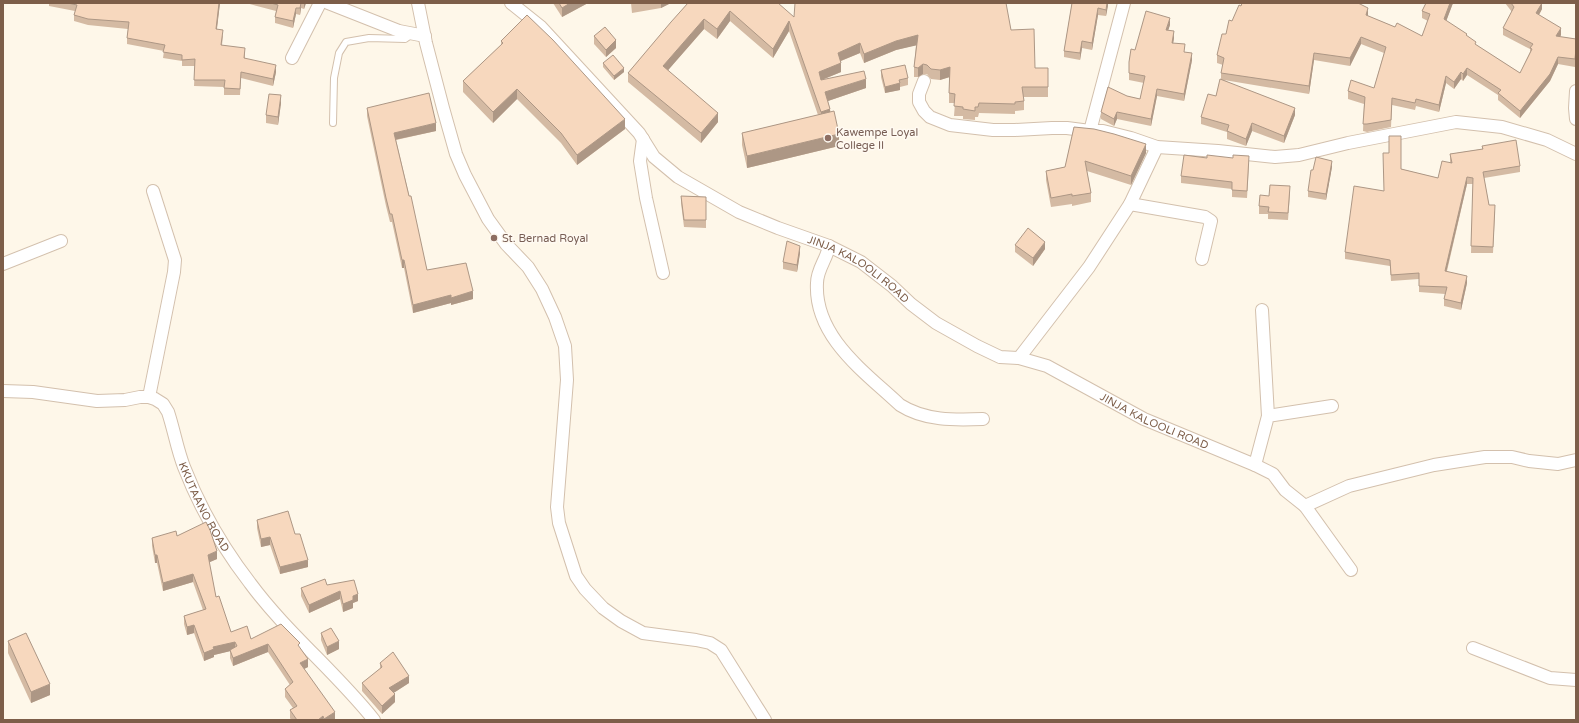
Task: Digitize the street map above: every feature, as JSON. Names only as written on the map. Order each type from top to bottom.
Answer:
[{"type":"street","points":[[292,58],[320,3]]},
{"type":"street","points":[[328,3],[400,31],[425,36]]},
{"type":"street","points":[[418,3],[449,133],[465,175],[488,219],[506,244],[528,267],[542,289],[556,317],[565,346],[567,380],[556,507],[559,523],[576,576],[585,589],[603,608],[621,621],[643,633],[710,643],[720,650],[765,720]]},
{"type":"street","name":"JINJA KALOOLI ROAD","points":[[511,3],[541,27],[639,133],[654,157],[678,177],[738,212],[829,246],[861,262],[892,286],[911,304],[958,336],[1000,357],[1019,358],[1047,366],[1144,419],[1255,465],[1273,474],[1285,490],[1305,506],[1351,570]]},
{"type":"street","points":[[1090,131],[1124,3]]},
{"type":"street","points":[[924,81],[919,94],[919,102],[924,111],[930,117],[950,125],[993,130],[1067,128],[1103,131],[1131,138],[1157,147],[1275,157],[1299,155],[1348,143],[1456,122],[1502,127],[1547,140],[1576,154]]},
{"type":"street","points":[[1576,91],[1576,119]]},
{"type":"street","points":[[643,139],[640,161],[646,198],[663,274]]},
{"type":"street","points":[[1019,358],[1088,267],[1130,204],[1157,147]]},
{"type":"street","points":[[3,391],[33,392],[97,401],[149,398],[174,272],[175,260],[154,191]]},
{"type":"street","points":[[1130,204],[1205,217],[1211,221],[1202,259]]},
{"type":"street","points":[[3,264],[60,241]]},
{"type":"street","points":[[829,246],[828,252],[822,261],[817,283],[819,305],[827,328],[836,343],[900,405],[909,411],[951,420],[983,420]]},
{"type":"street","points":[[1255,465],[1268,416],[1262,310]]},
{"type":"street","name":"KKUTAANO ROAD","points":[[149,398],[155,399],[163,404],[168,412],[184,466],[214,528],[250,584],[352,694],[374,720]]},
{"type":"street","points":[[1268,416],[1332,406]]},
{"type":"street","points":[[1305,506],[1349,486],[1434,465],[1485,456],[1512,457],[1529,462],[1558,464],[1576,460]]},
{"type":"street","points":[[1473,648],[1550,678],[1576,680]]},
{"type":"lane","points":[[333,122],[334,78],[339,53],[346,42],[369,38],[406,39],[412,34]]},
{"type":"building","points":[[68,3],[219,3],[216,29],[223,30],[221,45],[245,48],[244,58],[276,65],[273,79],[241,72],[240,89],[224,88],[225,80],[194,80],[195,59],[182,60],[182,55],[163,52],[165,45],[127,38],[129,22],[88,19],[74,15],[77,5]]},
{"type":"building","points":[[271,3],[301,3],[300,8],[296,8],[293,21],[275,17],[278,5]]},
{"type":"building","points":[[559,3],[570,3],[562,8]]},
{"type":"building","points":[[688,3],[778,3],[794,17],[795,3],[1006,3],[1011,30],[1034,29],[1035,68],[1048,68],[1048,87],[1022,87],[1024,101],[1015,102],[1015,104],[979,103],[978,107],[975,107],[975,111],[954,106],[955,94],[949,93],[950,67],[940,70],[931,69],[927,65],[923,64],[918,68],[914,67],[918,35],[896,41],[864,54],[860,43],[838,53],[841,63],[819,72],[821,80],[864,71],[866,79],[825,92],[830,109],[821,112],[789,21],[773,49],[730,11],[717,29],[704,19],[663,66],[718,113],[701,133],[628,73]]},
{"type":"building","points":[[1072,3],[1107,3],[1106,10],[1098,8],[1092,43],[1082,41],[1080,53],[1064,51]]},
{"type":"building","points":[[1242,3],[1358,3],[1368,8],[1366,15],[1395,27],[1397,23],[1422,36],[1430,14],[1422,11],[1426,3],[1450,3],[1444,19],[1467,34],[1466,35],[1476,42],[1475,44],[1520,73],[1533,44],[1503,28],[1514,7],[1511,3],[1542,3],[1536,13],[1561,28],[1556,36],[1576,39],[1575,59],[1558,57],[1550,74],[1520,111],[1498,93],[1501,90],[1467,68],[1463,74],[1461,72],[1454,82],[1446,76],[1439,105],[1416,99],[1415,103],[1392,98],[1391,120],[1363,124],[1365,97],[1348,91],[1351,80],[1374,88],[1386,47],[1361,37],[1350,58],[1314,53],[1309,86],[1221,73],[1224,58],[1217,55],[1222,34],[1226,34],[1229,20],[1232,21],[1239,5],[1241,6]]},
{"type":"building","points":[[1146,11],[1170,18],[1166,30],[1174,31],[1172,43],[1185,44],[1184,52],[1192,53],[1184,94],[1157,89],[1151,119],[1117,112],[1114,119],[1101,112],[1108,87],[1127,96],[1140,99],[1145,76],[1129,73],[1129,62],[1131,49],[1135,50]]},
{"type":"building","points":[[527,15],[553,40],[625,119],[577,155],[561,133],[517,89],[493,112],[463,81],[503,43],[501,41]]},
{"type":"building","points":[[605,27],[616,40],[606,50],[594,36]]},
{"type":"building","points":[[613,55],[624,68],[614,76],[603,63]]},
{"type":"building","points":[[905,65],[908,78],[899,80],[900,83],[885,87],[881,70]]},
{"type":"building","points":[[1220,79],[1295,108],[1284,136],[1252,123],[1246,139],[1227,131],[1229,125],[1201,117],[1208,94],[1216,96]]},
{"type":"building","points":[[429,93],[436,123],[394,133],[409,196],[411,196],[427,270],[466,263],[473,291],[451,298],[451,295],[413,305],[404,260],[402,260],[392,214],[390,214],[386,198],[367,108]]},
{"type":"building","points":[[269,94],[281,95],[278,117],[266,115]]},
{"type":"building","points":[[834,111],[839,134],[747,156],[742,133]]},
{"type":"building","points":[[1074,127],[1094,129],[1146,144],[1131,176],[1085,161],[1091,193],[1072,196],[1072,194],[1051,198],[1046,171],[1065,167]]},
{"type":"building","points":[[1389,136],[1401,136],[1401,169],[1438,178],[1442,161],[1452,163],[1450,154],[1483,149],[1482,146],[1516,140],[1520,166],[1483,172],[1489,205],[1495,205],[1493,247],[1471,246],[1473,178],[1467,177],[1445,271],[1467,276],[1461,303],[1444,299],[1447,287],[1419,286],[1419,273],[1391,275],[1390,260],[1345,252],[1354,186],[1384,191],[1383,153],[1389,153]]},
{"type":"building","points":[[1184,155],[1207,158],[1207,155],[1233,158],[1233,155],[1249,156],[1247,191],[1232,190],[1232,182],[1181,176]]},
{"type":"building","points":[[1316,157],[1332,161],[1326,194],[1308,191],[1311,170],[1313,170]]},
{"type":"building","points":[[1270,185],[1290,186],[1288,213],[1268,212],[1269,207],[1259,206],[1260,195],[1269,196]]},
{"type":"building","points":[[681,196],[706,197],[706,220],[684,220]]},
{"type":"building","points":[[1028,228],[1045,242],[1033,258],[1015,245]]},
{"type":"building","points":[[787,241],[800,246],[797,265],[783,262]]},
{"type":"building","points":[[288,511],[295,534],[300,534],[308,560],[280,567],[270,537],[261,539],[257,520]]},
{"type":"building","points":[[206,522],[217,551],[208,555],[216,597],[219,596],[231,632],[247,626],[251,639],[281,624],[300,643],[298,645],[308,659],[300,663],[335,712],[324,719],[323,716],[318,720],[297,720],[290,710],[297,706],[285,689],[293,682],[268,644],[233,658],[230,650],[237,646],[235,642],[213,647],[214,649],[204,653],[194,625],[187,627],[184,616],[206,609],[193,574],[163,583],[152,538],[176,531],[177,536]]},
{"type":"building","points":[[325,579],[327,585],[354,580],[358,594],[353,596],[353,600],[343,604],[340,591],[309,605],[301,588]]},
{"type":"building","points":[[331,628],[339,641],[327,647],[321,633]]},
{"type":"building","points":[[26,633],[50,684],[31,692],[8,641]]},
{"type":"building","points":[[393,652],[409,676],[389,688],[395,694],[382,706],[362,683],[382,667],[380,663]]},
{"type":"place","name":"Kawempe Loyal College II","points":[[828,138]]},
{"type":"place","name":"St. Bernad Royal","points":[[494,238]]}]
